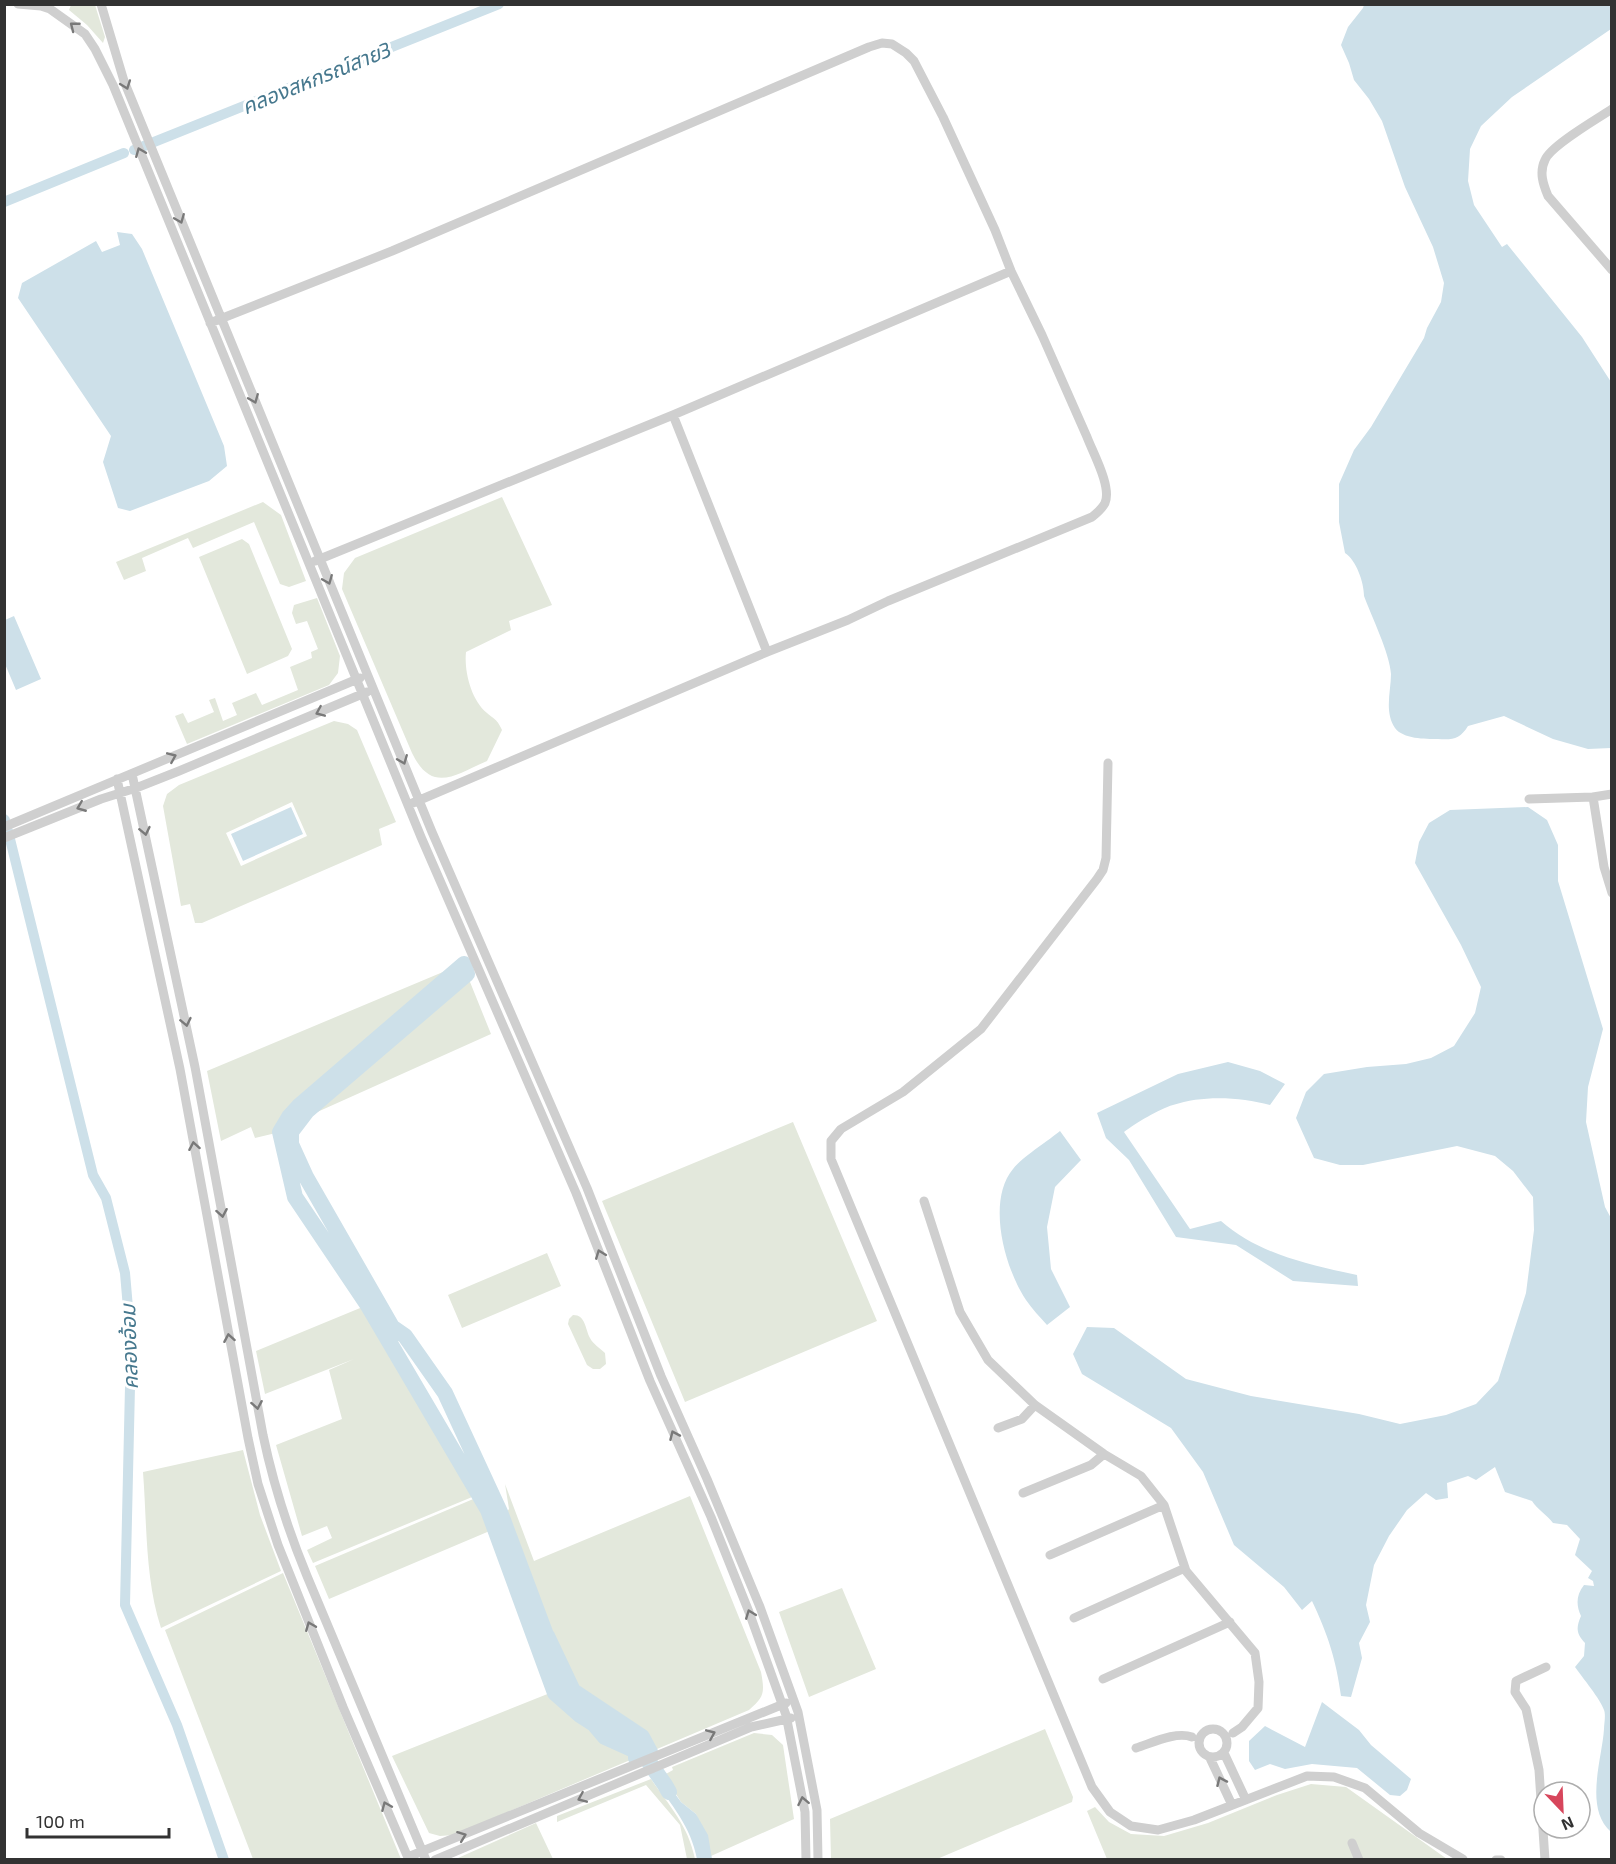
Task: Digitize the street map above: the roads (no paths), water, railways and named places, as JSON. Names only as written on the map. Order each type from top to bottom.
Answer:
[{"type":"street","points":[[18,4],[51,7],[85,34],[113,86],[408,805],[576,1193],[650,1381],[728,1559],[787,1719],[805,1812],[806,1860]]},
{"type":"street","points":[[101,4],[124,81],[221,319],[419,800],[587,1188],[661,1376],[760,1607],[799,1716],[817,1810],[818,1860]]},
{"type":"street","points":[[95,49],[102,51],[106,49],[112,37]]},
{"type":"street","points":[[210,323],[392,251],[882,43],[892,44],[914,61],[943,117],[995,230],[1011,271],[1042,334],[1106,484],[1107,501],[1102,509],[1092,517],[408,805]]},
{"type":"street","points":[[1611,109],[1554,149],[1545,158],[1542,170],[1548,196],[1608,258],[1611,270]]},
{"type":"street","points":[[309,563],[673,415],[1011,271]]},
{"type":"street","points":[[673,415],[767,652]]},
{"type":"street","points":[[4,827],[367,674]]},
{"type":"street","points":[[4,838],[101,799],[136,788],[374,689]]},
{"type":"street","points":[[1108,763],[1106,858],[1103,870],[1097,879],[981,1029],[903,1092],[841,1129],[831,1141],[831,1159],[1092,1787],[1110,1812],[1131,1826],[1158,1830],[1194,1820],[1307,1776],[1334,1777],[1365,1788],[1419,1833],[1463,1859],[1473,1860]]},
{"type":"street","points":[[132,774],[195,1067],[273,1480],[292,1540],[424,1855]]},
{"type":"street","points":[[117,779],[122,793],[180,1070],[258,1484],[278,1545],[302,1605],[408,1858],[424,1855],[633,1772]]},
{"type":"street","points":[[1529,799],[1611,794]]},
{"type":"street","points":[[1593,796],[1604,867],[1611,893]]},
{"type":"street","points":[[924,1201],[960,1312],[988,1360],[1035,1405],[1104,1454],[1142,1476],[1164,1505],[1185,1568],[1255,1653],[1259,1682],[1258,1707],[1242,1727],[1233,1733],[1226,1748],[1215,1758],[1210,1758]]},
{"type":"street","points":[[998,1428],[1022,1419],[1035,1405]]},
{"type":"street","points":[[1023,1493],[1091,1465],[1104,1454]]},
{"type":"street","points":[[1050,1555],[1164,1505]]},
{"type":"street","points":[[1074,1618],[1185,1568]]},
{"type":"street","points":[[1103,1679],[1230,1622]]},
{"type":"street","points":[[1545,1860],[1539,1770],[1526,1709],[1515,1692],[1514,1685],[1516,1681],[1546,1667]]},
{"type":"street","points":[[435,1860],[794,1700]]},
{"type":"street","points":[[659,1760],[751,1727],[799,1716]]},
{"type":"street","points":[[1192,1737],[1211,1729],[1233,1733]]},
{"type":"street","points":[[1221,1731],[1225,1734],[1226,1748],[1246,1800]]},
{"type":"street","points":[[1199,1747],[1203,1733]]},
{"type":"street","points":[[1136,1748],[1176,1736],[1192,1737],[1202,1752],[1210,1758],[1232,1805]]},
{"type":"street","points":[[1352,1843],[1359,1860]]},
{"type":"street","points":[[1496,1860],[1501,1860]]},
{"type":"waterway","name":"คลองสหกรณ์สาย3","points":[[134,150],[499,4]]},
{"type":"waterway","name":"คลองสหกรณ์สาย3","points":[[4,202],[124,153]]},
{"type":"waterway","name":"คลองอ้อม","points":[[8,831],[93,1175],[106,1198],[125,1273],[131,1343],[125,1605],[177,1725],[224,1860]]},
{"type":"waterway","points":[[547,1636],[573,1691],[642,1737],[650,1752],[636,1758],[636,1751],[605,1737],[594,1724],[555,1693],[488,1510],[367,1304],[295,1197],[280,1132],[300,1105],[464,964],[467,974],[307,1111],[291,1132],[291,1144],[306,1177],[392,1327],[405,1336],[445,1393],[500,1512],[567,1691],[633,1739],[665,1785],[669,1792]]}]
